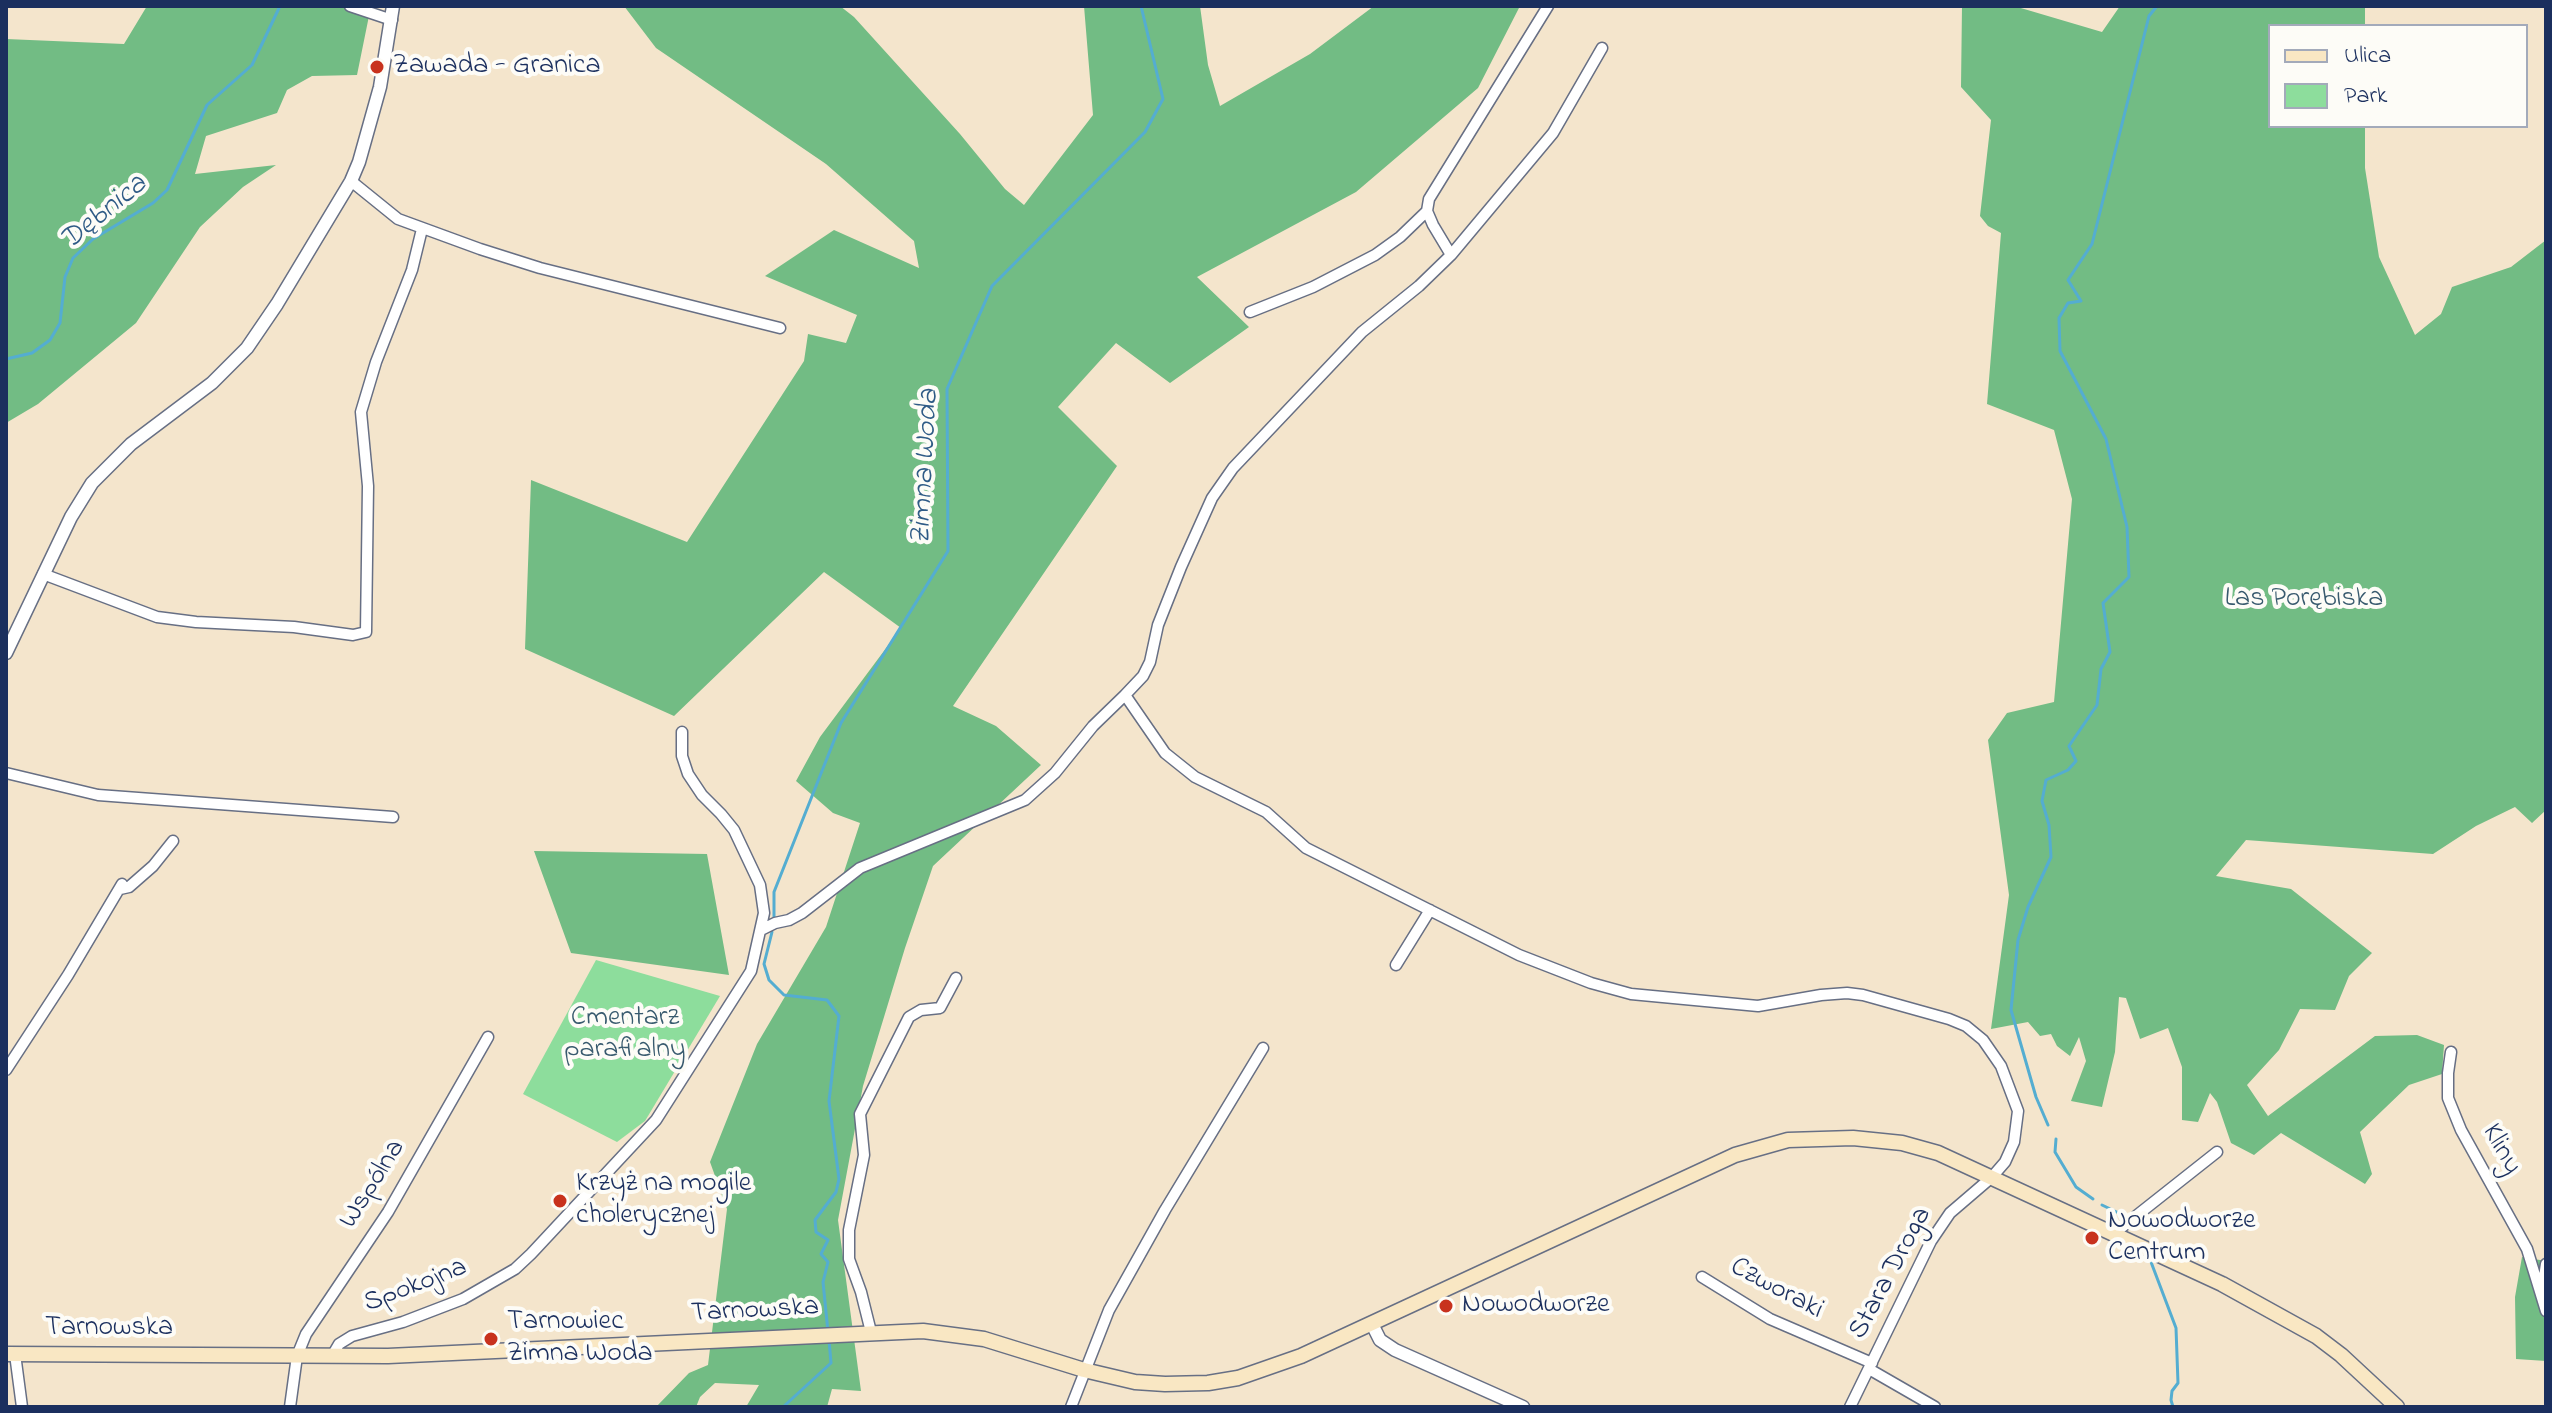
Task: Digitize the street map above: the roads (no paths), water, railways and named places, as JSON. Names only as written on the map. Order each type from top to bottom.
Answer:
[{"type":"main road","name":"Tarnowska","points":[[11,1354],[332,1356],[491,1352],[923,1331],[963,1334],[1135,1382],[1208,1383],[1238,1378],[1301,1356],[1735,1155],[1788,1140],[1853,1138],[1902,1143],[1938,1153],[2222,1284],[2291,1320],[2341,1355],[2397,1407]]},
{"type":"street","points":[[350,6],[392,20]]},
{"type":"street","points":[[6,653],[81,498],[103,469],[212,383],[247,348],[351,181],[380,87],[393,6]]},
{"type":"street","points":[[1451,255],[1427,211],[1429,199],[1548,6]]},
{"type":"street","points":[[761,930],[802,913],[860,868],[1025,800],[1055,773],[1093,726],[1143,676],[1150,662],[1158,625],[1181,567],[1212,498],[1233,468],[1362,332],[1419,286],[1451,255],[1553,133],[1602,48]]},
{"type":"street","points":[[351,181],[398,219],[422,229],[540,268],[780,328]]},
{"type":"street","points":[[1250,312],[1313,287],[1375,255],[1427,211]]},
{"type":"street","points":[[43,574],[157,617],[294,627],[353,635],[366,632],[368,486],[361,412],[376,362],[412,270],[422,229]]},
{"type":"street","name":"Stara Droga","points":[[1125,695],[1165,753],[1195,777],[1251,802],[1306,848],[1519,955],[1591,983],[1631,994],[1758,1006],[1847,993],[1879,999],[1966,1026],[1983,1040],[2001,1066],[2018,1111],[2014,1142],[2005,1162],[1950,1213],[1931,1241],[1850,1407]]},
{"type":"street","name":"Spokojna","points":[[332,1356],[339,1344],[352,1336],[444,1308],[515,1269],[656,1120],[751,971],[755,944],[761,930],[763,900],[754,870],[734,830],[702,795],[688,774],[682,756],[682,732]]},
{"type":"street","points":[[6,773],[98,795],[393,817]]},
{"type":"street","points":[[6,1070],[121,886],[129,887],[153,866],[173,841]]},
{"type":"street","points":[[1396,965],[1430,910]]},
{"type":"street","points":[[871,1332],[849,1259],[849,1230],[864,1155],[860,1114],[909,1017],[921,1010],[940,1008],[956,978]]},
{"type":"street","name":"Wspólna","points":[[297,1356],[306,1334],[388,1212],[488,1037]]},
{"type":"street","points":[[1071,1407],[1109,1310],[1263,1048]]},
{"type":"street","name":"Kliny","points":[[2451,1052],[2448,1098],[2461,1130],[2527,1249],[2546,1311]]},
{"type":"street","points":[[2112,1235],[2217,1152]]},
{"type":"street","points":[[2541,1292],[2546,1264]]},
{"type":"street","name":"Czworaki","points":[[1702,1277],[1770,1319],[1870,1366],[1935,1407]]},
{"type":"street","points":[[1372,1324],[1380,1340],[1395,1350],[1523,1407]]},
{"type":"street","points":[[11,1354],[22,1407]]},
{"type":"street","points":[[290,1407],[297,1356]]},
{"type":"waterway","name":"Dębnica","points":[[6,359],[32,353],[50,340],[60,323],[65,277],[73,258],[93,239],[153,203],[167,190],[207,105],[252,65],[280,6]]},
{"type":"waterway","name":"Zimna Woda","points":[[774,919],[774,892],[841,723],[948,551],[947,389],[992,286],[1145,132],[1163,99],[1141,6]]},
{"type":"waterway","points":[[2048,1125],[2036,1097],[2011,1010],[2018,940],[2028,907],[2051,857],[2049,825],[2042,801],[2046,780],[2068,770],[2076,761],[2069,746],[2097,705],[2101,669],[2110,652],[2103,603],[2129,577],[2127,527],[2106,439],[2060,351],[2059,318],[2068,303],[2081,301],[2068,280],[2092,244],[2149,16],[2157,6]]},
{"type":"waterway","name":"Zimna Woda","points":[[772,932],[764,964],[769,980],[784,995],[827,1000],[839,1016],[829,1101],[839,1179],[836,1192],[815,1220],[816,1232],[828,1240],[821,1254],[828,1262],[823,1282],[828,1332]]},
{"type":"waterway","points":[[2056,1139],[2055,1152],[2076,1187],[2093,1199]]},
{"type":"waterway","points":[[2102,1205],[2127,1217]]},
{"type":"waterway","points":[[2151,1262],[2176,1328],[2178,1383],[2172,1391],[2173,1407]]},
{"type":"waterway","name":"Zimna Woda","points":[[783,1407],[831,1363],[829,1340]]},
{"type":"place","name":"Zawada - Granica","points":[[377,67]]},
{"type":"place","name":"Krzyż na mogile cholerycznej","points":[[560,1201]]},
{"type":"place","name":"Nowodworze Centrum","points":[[2092,1238]]},
{"type":"place","name":"Nowodworze","points":[[1446,1306]]},
{"type":"place","name":"Tarnowiec Zimna Woda","points":[[491,1339]]},
{"type":"park label","name":"Las Porębiska","points":[[2304,600]]},
{"type":"park label","name":"Cmentarz parafialny","points":[[625,1035]]}]
